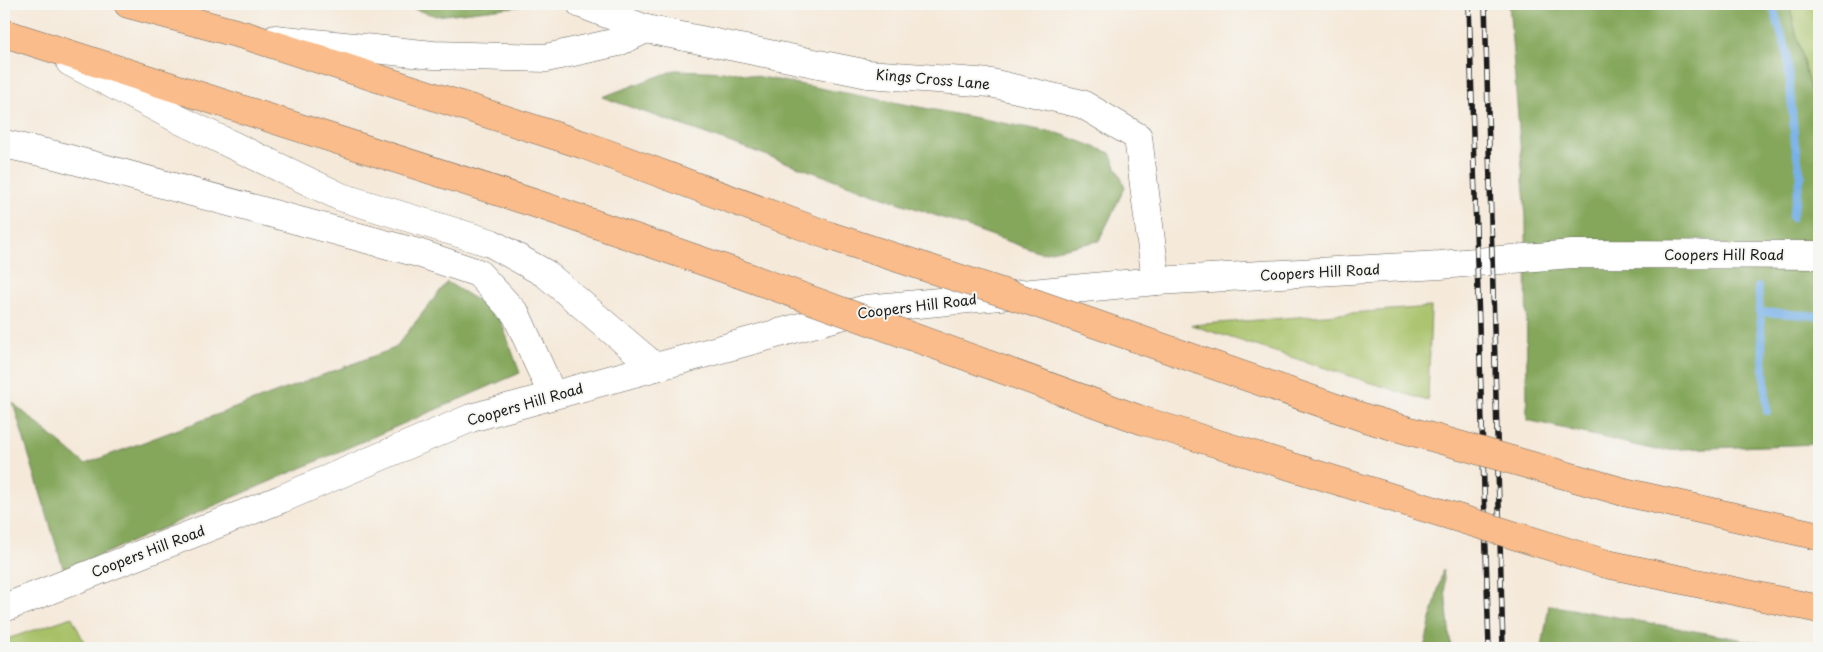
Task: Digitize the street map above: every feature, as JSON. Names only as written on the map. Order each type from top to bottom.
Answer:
[{"type":"highway","points":[[128,4],[247,36],[584,145],[830,236],[1044,306],[1368,419],[1624,492],[1819,536]]},
{"type":"highway","points":[[4,33],[543,206],[737,273],[1144,421],[1606,564],[1819,609]]},
{"type":"street","name":"Kings Cross Lane","points":[[581,4],[646,29],[868,74],[990,83],[1082,104],[1138,137],[1156,281]]},
{"type":"street","points":[[247,36],[433,55],[546,58],[618,42],[646,29]]},
{"type":"street","points":[[31,41],[180,120],[341,197],[491,243],[546,274],[655,367]]},
{"type":"street","points":[[4,144],[55,154],[390,246],[478,273],[516,314],[552,394]]},
{"type":"street","name":"Coopers Hill Road","points":[[4,608],[280,499],[471,418],[552,394],[866,309],[1156,281],[1440,265],[1572,254],[1819,255]]},
{"type":"green space","points":[[398,4],[519,4],[522,6],[436,16]]},
{"type":"green space","points":[[1509,4],[1789,4],[1819,126],[1819,444],[1656,450],[1527,420],[1526,218]]},
{"type":"green space","points":[[1789,4],[1819,4],[1819,126]]},
{"type":"green space","points":[[675,70],[735,72],[1061,134],[1110,153],[1125,187],[1099,241],[1041,253],[602,97]]},
{"type":"green space","points":[[447,282],[498,313],[520,373],[64,571],[13,403],[85,464],[395,348]]},
{"type":"green space","points":[[1431,307],[1428,401],[1191,325]]},
{"type":"green space","points":[[1443,569],[1451,648],[1424,648]]},
{"type":"green space","points":[[1549,605],[1767,644],[1791,648],[1542,648]]},
{"type":"green space","points":[[72,617],[87,648],[4,648],[4,640]]},
{"type":"waterway","points":[[1772,4],[1787,53],[1795,144],[1801,177],[1792,217]]},
{"type":"waterway","points":[[1758,287],[1767,411]]},
{"type":"waterway","points":[[1759,312],[1819,316]]},
{"type":"railway","points":[[1469,4],[1489,648]]},
{"type":"railway","points":[[1485,4],[1503,648]]}]
